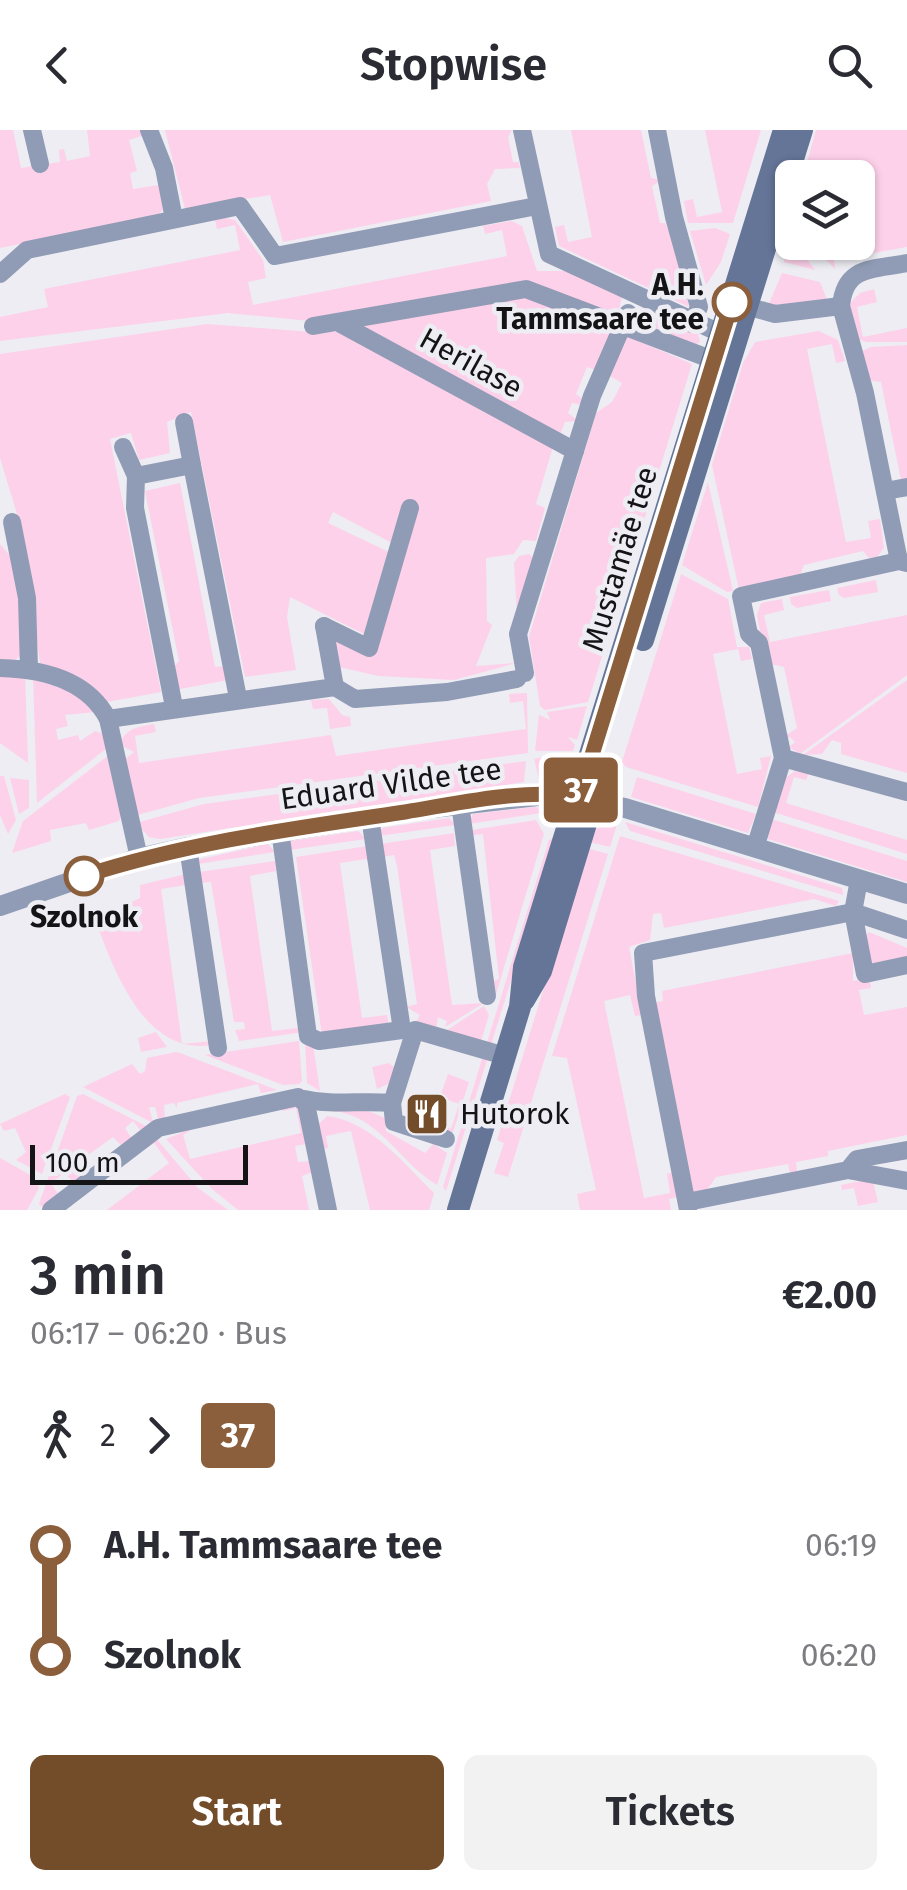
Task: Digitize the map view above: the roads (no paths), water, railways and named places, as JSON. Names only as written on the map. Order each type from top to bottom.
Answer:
[{"type":"main road","name":"Mustamäe tee","points":[[739,304],[784,130]]},
{"type":"main road","name":"Mustamäe tee","points":[[458,1210],[520,1007],[524,968],[586,799],[714,340],[739,304],[802,130]]},
{"type":"street","points":[[32,130],[40,164]]},
{"type":"street","points":[[150,130],[164,168],[174,219]]},
{"type":"street","points":[[522,130],[549,254],[714,340]]},
{"type":"street","points":[[657,130],[674,217],[699,307],[714,340]]},
{"type":"street","points":[[0,274],[27,250],[240,206],[275,256],[537,206]]},
{"type":"street","points":[[755,848],[783,758],[759,644],[749,634],[741,596],[903,562],[841,306],[843,285],[851,277],[907,263]]},
{"type":"street","points":[[313,326],[341,324],[482,293],[526,289],[624,323],[714,340]]},
{"type":"street","points":[[108,719],[238,698],[334,688],[354,699],[447,692],[521,676],[518,634],[592,396],[634,296]]},
{"type":"street","points":[[739,304],[775,314],[841,306]]},
{"type":"street","name":"Herilase","points":[[341,324],[575,451]]},
{"type":"street","points":[[184,422],[238,698]]},
{"type":"street","points":[[124,446],[136,476],[135,508],[174,707]]},
{"type":"street","points":[[136,476],[192,465]]},
{"type":"street","points":[[885,491],[907,487]]},
{"type":"street","points":[[334,688],[324,626],[369,648],[410,508]]},
{"type":"street","points":[[12,522],[27,598],[30,669]]},
{"type":"street","points":[[0,668],[30,669],[84,689],[108,719],[139,858]]},
{"type":"street","points":[[783,758],[907,792]]},
{"type":"street","name":"Eduard Vilde tee","points":[[0,906],[139,858],[188,847],[280,830],[540,794],[586,799],[907,894]]},
{"type":"street","points":[[460,804],[487,996]]},
{"type":"street","points":[[370,817],[409,1030],[392,1104],[394,1122],[446,1138]]},
{"type":"street","points":[[280,830],[308,1036],[319,1041],[409,1030],[505,1056]]},
{"type":"street","points":[[188,847],[218,1048]]},
{"type":"street","points":[[860,880],[853,912],[865,974],[907,965]]},
{"type":"street","points":[[907,930],[853,912],[643,953],[646,996],[687,1206],[848,1170],[907,1181]]},
{"type":"street","points":[[51,1210],[158,1128],[304,1099],[326,1105],[355,1099],[392,1104]]},
{"type":"street","points":[[304,1099],[328,1210]]},
{"type":"street","points":[[848,1170],[857,1160],[907,1150]]},
{"type":"place","name":"A.H. Tammsaare tee","points":[[732,302]]},
{"type":"place","name":"Szolnok","points":[[84,876]]},
{"type":"place","name":"Hutorok","points":[[427,1114]]}]
